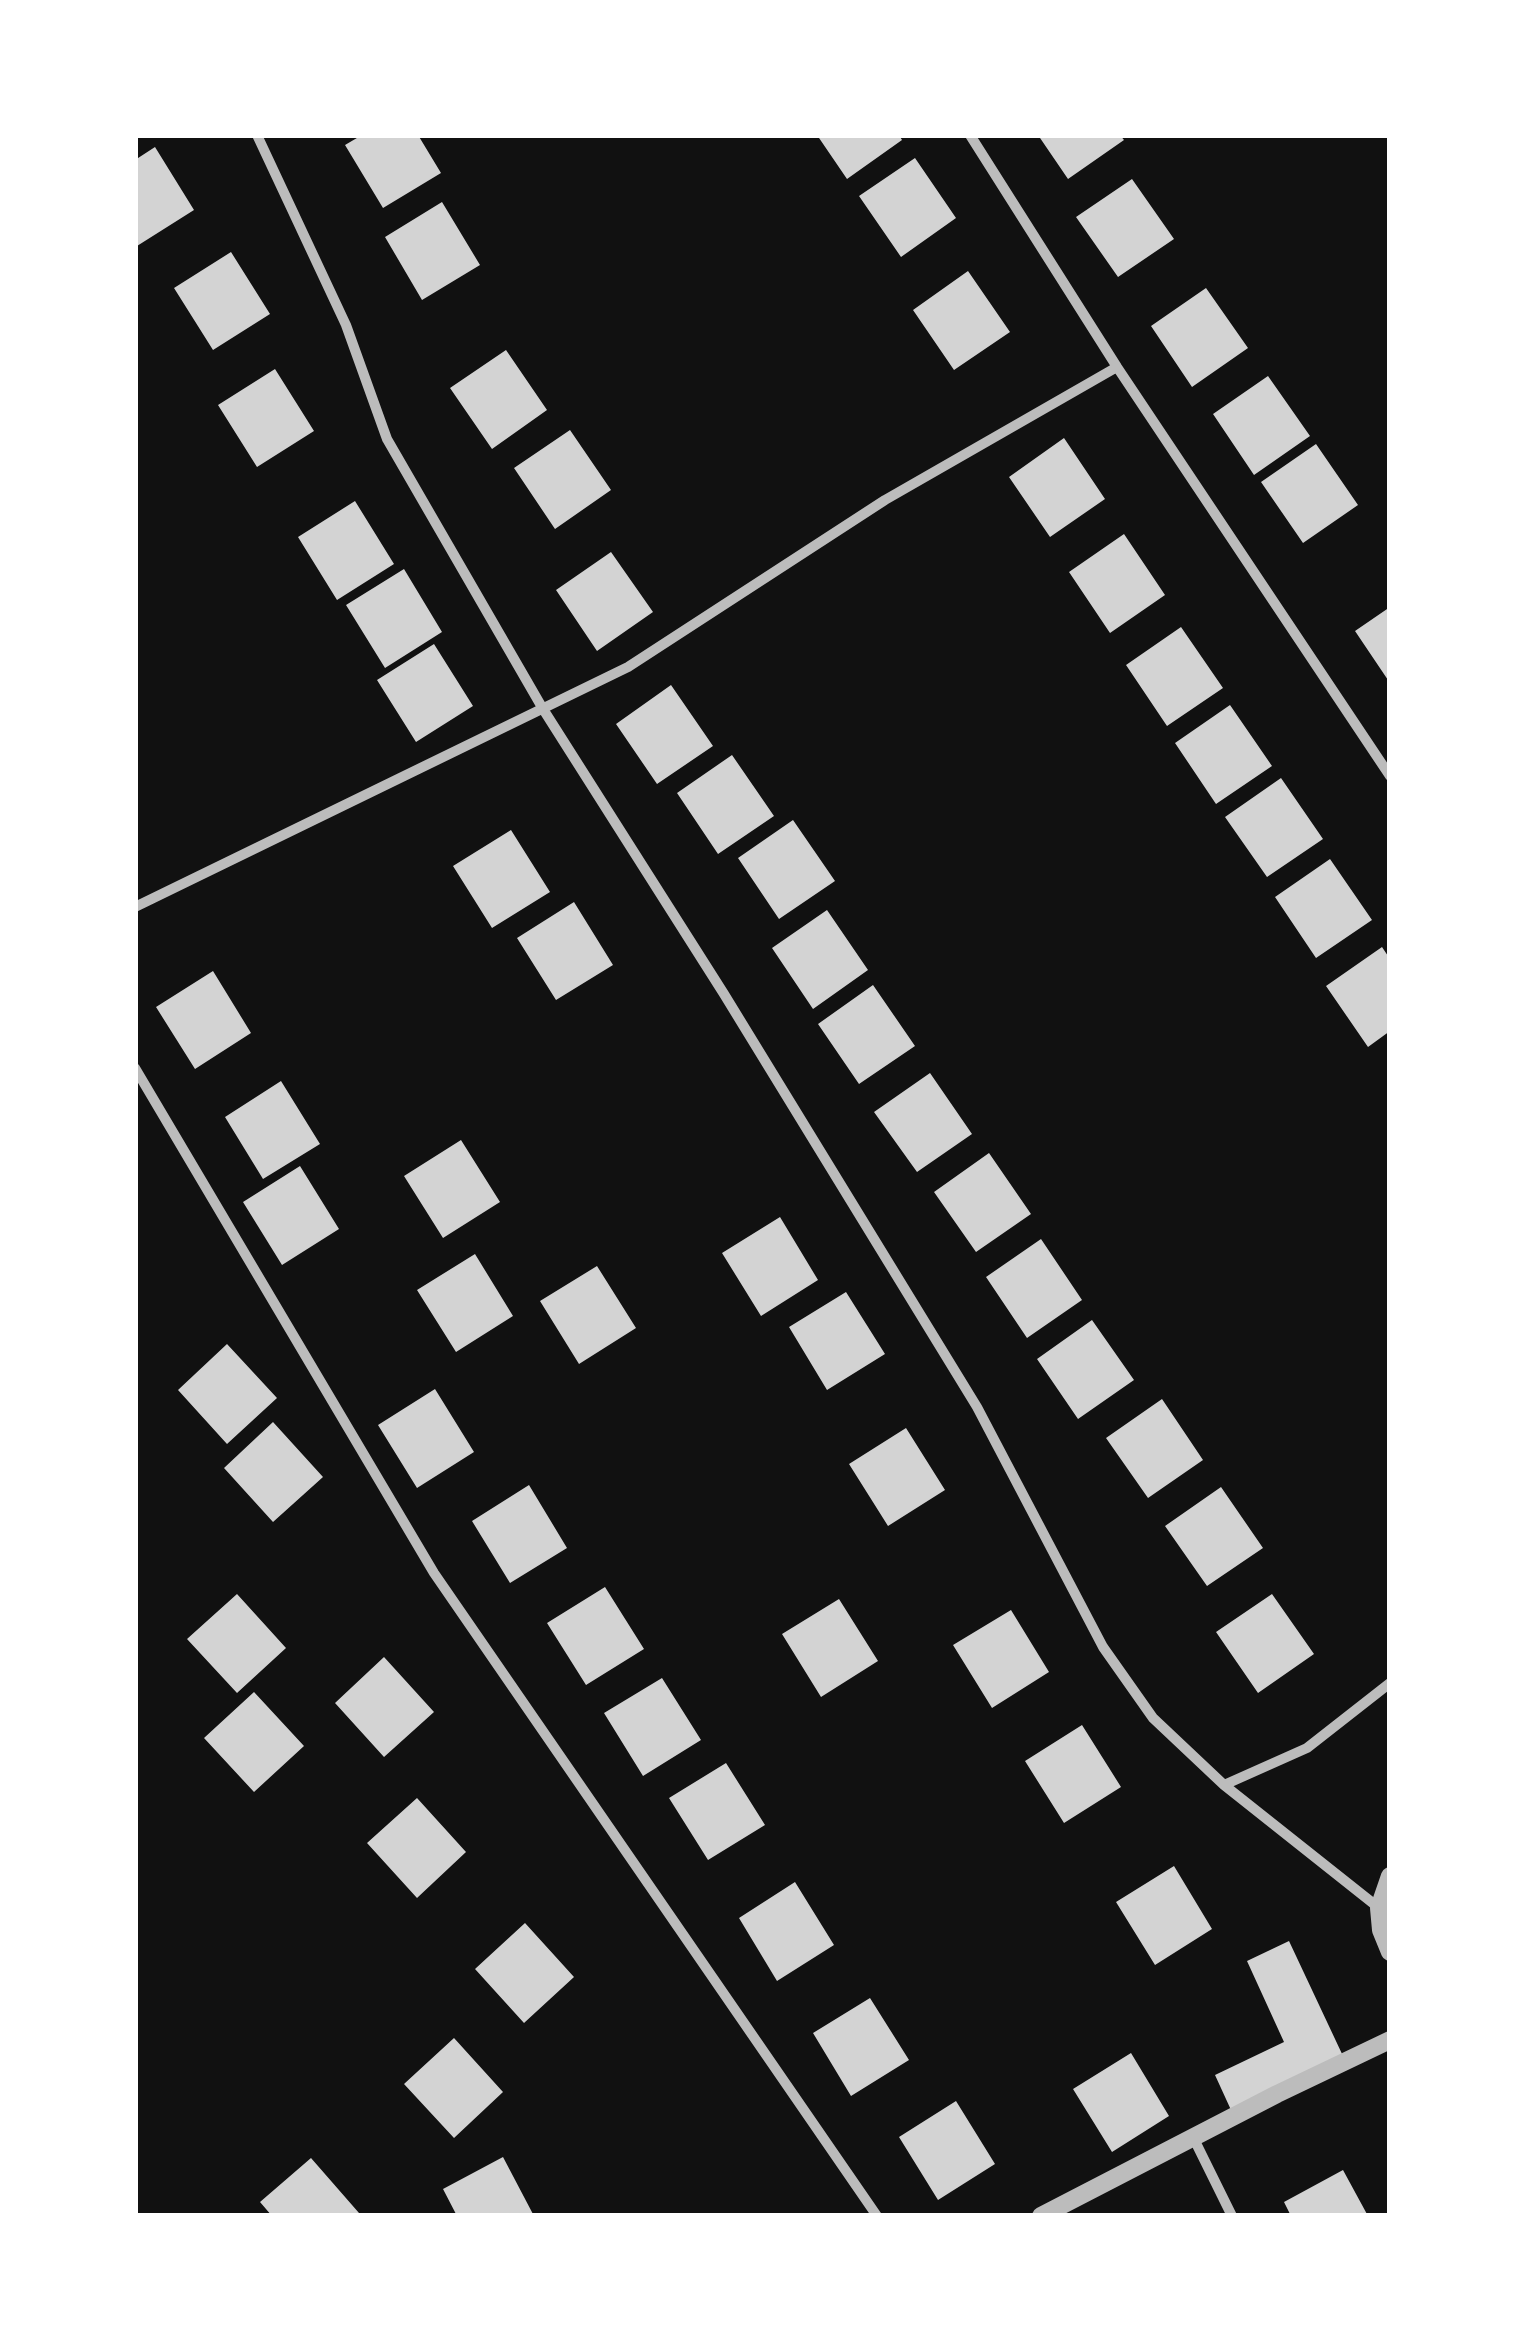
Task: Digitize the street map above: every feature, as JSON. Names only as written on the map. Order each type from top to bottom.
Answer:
[{"type":"street","points":[[257,135],[346,325],[387,439],[543,709],[724,994],[977,1407],[1104,1647],[1154,1718],[1224,1785],[1379,1908]]},
{"type":"street","points":[[970,135],[1117,367],[1390,776]]},
{"type":"street","points":[[135,907],[628,668],[885,500],[1117,367]]},
{"type":"street","points":[[135,1068],[434,1573],[877,2216]]},
{"type":"street","points":[[1224,1785],[1307,1748],[1390,1684]]},
{"type":"street","points":[[1390,1876],[1379,1908],[1380,1930],[1390,1952]]},
{"type":"street","points":[[1041,2216],[1390,2040]]},
{"type":"street","points":[[1193,2137],[1232,2216]]},
{"type":"building","points":[[362,135],[418,135],[441,173],[383,208],[345,145]]},
{"type":"building","points":[[817,135],[899,135],[902,140],[847,179]]},
{"type":"building","points":[[1038,135],[1120,135],[1124,140],[1068,179]]},
{"type":"building","points":[[155,147],[194,210],[137,246],[135,160]]},
{"type":"building","points":[[915,158],[956,218],[901,257],[859,196]]},
{"type":"building","points":[[1132,179],[1174,239],[1118,277],[1076,217]]},
{"type":"building","points":[[442,202],[480,265],[422,300],[385,237]]},
{"type":"building","points":[[231,252],[270,314],[213,350],[174,288]]},
{"type":"building","points":[[968,271],[1010,332],[954,370],[913,310]]},
{"type":"building","points":[[1206,288],[1248,348],[1192,387],[1151,326]]},
{"type":"building","points":[[506,350],[547,410],[492,449],[450,388]]},
{"type":"building","points":[[275,369],[314,431],[257,467],[218,405]]},
{"type":"building","points":[[1268,376],[1310,436],[1254,475],[1213,414]]},
{"type":"building","points":[[570,430],[611,490],[555,529],[514,468]]},
{"type":"building","points":[[1064,438],[1105,499],[1050,537],[1009,477]]},
{"type":"building","points":[[1316,444],[1358,505],[1303,543],[1261,482]]},
{"type":"building","points":[[355,501],[394,564],[337,600],[298,537]]},
{"type":"building","points":[[1124,534],[1165,595],[1110,633],[1069,572]]},
{"type":"building","points":[[611,552],[653,612],[597,651],[556,590]]},
{"type":"building","points":[[404,569],[442,632],[385,668],[346,605]]},
{"type":"building","points":[[1390,607],[1390,683],[1355,631]]},
{"type":"building","points":[[1181,627],[1223,688],[1167,726],[1126,665]]},
{"type":"building","points":[[434,644],[473,706],[416,742],[377,680]]},
{"type":"building","points":[[671,685],[713,746],[657,784],[616,724]]},
{"type":"building","points":[[1230,705],[1272,766],[1216,804],[1175,743]]},
{"type":"building","points":[[732,755],[774,816],[718,854],[677,793]]},
{"type":"building","points":[[1281,778],[1323,839],[1267,877],[1225,817]]},
{"type":"building","points":[[793,820],[835,881],[779,919],[738,858]]},
{"type":"building","points":[[511,830],[550,892],[492,928],[453,866]]},
{"type":"building","points":[[1330,859],[1372,920],[1316,958],[1275,897]]},
{"type":"building","points":[[574,902],[613,965],[556,1000],[517,938]]},
{"type":"building","points":[[827,910],[868,970],[813,1009],[772,948]]},
{"type":"building","points":[[1382,947],[1390,959],[1390,1031],[1368,1047],[1326,986]]},
{"type":"building","points":[[213,971],[251,1033],[195,1069],[156,1007]]},
{"type":"building","points":[[873,985],[915,1046],[859,1084],[818,1024]]},
{"type":"building","points":[[930,1073],[972,1134],[917,1172],[874,1112]]},
{"type":"building","points":[[281,1081],[320,1144],[263,1179],[225,1117]]},
{"type":"building","points":[[461,1140],[500,1202],[443,1238],[404,1176]]},
{"type":"building","points":[[989,1153],[1031,1214],[976,1252],[934,1192]]},
{"type":"building","points":[[300,1166],[339,1229],[282,1265],[243,1202]]},
{"type":"building","points":[[780,1217],[818,1280],[761,1316],[722,1253]]},
{"type":"building","points":[[1041,1239],[1082,1300],[1027,1338],[986,1277]]},
{"type":"building","points":[[475,1254],[513,1316],[456,1352],[417,1290]]},
{"type":"building","points":[[597,1266],[636,1328],[579,1364],[540,1301]]},
{"type":"building","points":[[846,1292],[885,1354],[827,1390],[789,1327]]},
{"type":"building","points":[[1092,1320],[1134,1380],[1078,1419],[1037,1359]]},
{"type":"building","points":[[227,1344],[277,1398],[227,1444],[178,1390]]},
{"type":"building","points":[[435,1389],[474,1452],[417,1488],[378,1425]]},
{"type":"building","points":[[1162,1399],[1203,1460],[1148,1498],[1106,1438]]},
{"type":"building","points":[[273,1422],[323,1477],[273,1522],[224,1468]]},
{"type":"building","points":[[906,1428],[945,1490],[888,1526],[849,1464]]},
{"type":"building","points":[[529,1485],[567,1548],[510,1583],[472,1521]]},
{"type":"building","points":[[1221,1487],[1263,1548],[1207,1586],[1165,1526]]},
{"type":"building","points":[[605,1587],[644,1649],[586,1685],[547,1623]]},
{"type":"building","points":[[237,1594],[286,1648],[237,1693],[187,1639]]},
{"type":"building","points":[[1272,1594],[1314,1654],[1258,1693],[1216,1632]]},
{"type":"building","points":[[839,1599],[878,1661],[821,1697],[782,1634]]},
{"type":"building","points":[[1011,1610],[1049,1672],[992,1708],[953,1645]]},
{"type":"building","points":[[384,1657],[434,1712],[384,1757],[335,1703]]},
{"type":"building","points":[[662,1678],[701,1740],[643,1776],[604,1713]]},
{"type":"building","points":[[254,1692],[304,1746],[254,1792],[204,1738]]},
{"type":"building","points":[[1082,1725],[1121,1787],[1064,1823],[1025,1761]]},
{"type":"building","points":[[726,1763],[765,1825],[708,1860],[669,1798]]},
{"type":"building","points":[[417,1798],[466,1852],[417,1898],[367,1843]]},
{"type":"building","points":[[1174,1866],[1212,1929],[1155,1965],[1116,1902]]},
{"type":"building","points":[[795,1882],[834,1945],[777,1981],[739,1918]]},
{"type":"building","points":[[525,1923],[574,1977],[524,2023],[475,1969]]},
{"type":"building","points":[[1289,1941],[1343,2056],[1231,2110],[1215,2075],[1284,2042],[1247,1961]]},
{"type":"building","points":[[870,1998],[909,2060],[851,2096],[813,2033]]},
{"type":"building","points":[[454,2038],[503,2092],[454,2138],[404,2084]]},
{"type":"building","points":[[1131,2053],[1169,2116],[1112,2152],[1073,2089]]},
{"type":"building","points":[[956,2101],[995,2164],[938,2200],[899,2137]]},
{"type":"building","points":[[503,2157],[534,2216],[457,2216],[443,2189]]},
{"type":"building","points":[[311,2158],[359,2213],[356,2216],[272,2216],[260,2202]]},
{"type":"building","points":[[1343,2170],[1368,2216],[1291,2216],[1284,2202]]}]
